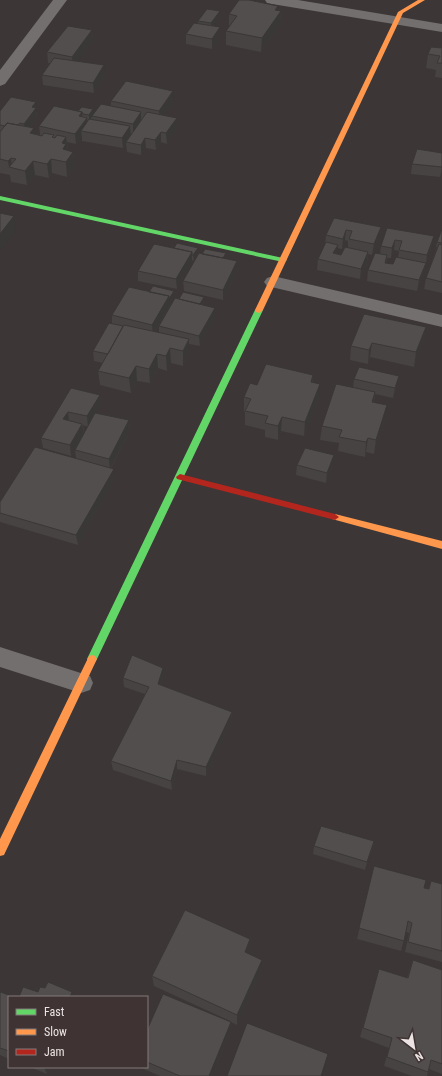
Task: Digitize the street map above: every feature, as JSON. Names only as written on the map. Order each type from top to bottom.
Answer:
[{"type":"street","points":[[0,81],[60,0]]},
{"type":"street","points":[[0,852],[401,12],[422,0]]},
{"type":"street","points":[[280,1],[442,28]]},
{"type":"street","points":[[0,198],[283,260]]},
{"type":"street","points":[[273,282],[442,321]]},
{"type":"street","points":[[180,476],[442,545]]},
{"type":"street","points":[[0,657],[81,683]]},
{"type":"building","points":[[239,0],[249,0],[278,6],[275,10],[281,11],[262,38],[226,31],[237,16],[229,14]]},
{"type":"building","points":[[207,9],[220,11],[211,23],[198,21]]},
{"type":"building","points":[[194,23],[220,27],[212,39],[186,34]]},
{"type":"building","points":[[68,26],[92,30],[72,57],[47,52]]},
{"type":"building","points":[[442,46],[442,63],[437,63],[440,56],[428,54],[431,47],[441,48]]},
{"type":"building","points":[[54,58],[104,65],[93,83],[42,75]]},
{"type":"building","points":[[126,81],[173,91],[159,111],[111,101]]},
{"type":"building","points":[[11,97],[36,102],[32,107],[36,108],[24,124],[20,123],[18,125],[7,123],[5,126],[0,125],[0,111]]},
{"type":"building","points":[[101,104],[141,112],[133,124],[92,116]]},
{"type":"building","points":[[54,106],[82,112],[79,116],[87,118],[75,134],[39,126]]},
{"type":"building","points":[[82,107],[93,109],[89,115],[83,114],[82,112],[78,111]]},
{"type":"building","points":[[147,112],[177,118],[166,133],[161,132],[155,140],[145,138],[141,145],[126,142]]},
{"type":"building","points":[[89,119],[130,126],[122,138],[81,131]]},
{"type":"building","points":[[7,123],[34,128],[30,133],[42,136],[44,133],[54,135],[52,137],[55,138],[57,135],[66,137],[62,143],[66,144],[63,149],[73,152],[66,162],[51,159],[47,164],[33,161],[25,171],[9,167],[16,159],[11,158],[8,161],[0,159],[0,132]]},
{"type":"building","points":[[417,149],[442,153],[442,167],[412,164]]},
{"type":"building","points":[[0,213],[14,216],[0,234]]},
{"type":"building","points":[[334,218],[381,227],[374,244],[349,239],[352,231],[346,230],[343,239],[326,235]]},
{"type":"building","points":[[387,228],[434,236],[427,255],[399,250],[402,241],[395,240],[392,248],[381,246]]},
{"type":"building","points":[[442,229],[442,243],[437,242]]},
{"type":"building","points":[[326,242],[338,245],[333,253],[341,255],[345,247],[368,252],[361,269],[318,259]]},
{"type":"building","points":[[177,243],[198,248],[192,255],[192,252],[174,248]]},
{"type":"building","points":[[154,244],[192,252],[176,279],[138,271]]},
{"type":"building","points":[[439,244],[442,245],[442,282],[426,278]]},
{"type":"building","points":[[205,249],[226,253],[223,258],[202,254]]},
{"type":"building","points":[[199,253],[237,261],[223,290],[183,281]]},
{"type":"building","points":[[375,253],[387,255],[385,263],[393,264],[396,257],[426,263],[419,280],[368,270]]},
{"type":"building","points":[[153,286],[174,291],[169,299],[169,296],[149,292]]},
{"type":"building","points":[[129,287],[169,296],[152,325],[112,315]]},
{"type":"building","points":[[183,292],[204,297],[200,304],[179,299]]},
{"type":"building","points":[[175,298],[215,308],[199,336],[159,326]]},
{"type":"building","points":[[364,314],[426,327],[416,352],[372,343],[369,350],[351,346]]},
{"type":"building","points":[[109,323],[123,326],[108,354],[93,351]]},
{"type":"building","points":[[124,325],[189,339],[183,351],[170,348],[166,356],[157,354],[149,369],[136,366],[129,378],[98,371]]},
{"type":"building","points":[[266,364],[313,375],[311,382],[320,384],[305,422],[282,417],[278,426],[265,423],[268,416],[245,411],[251,399],[244,397],[250,383],[257,385]]},
{"type":"building","points":[[359,367],[399,376],[395,388],[354,379]]},
{"type":"building","points":[[336,384],[375,392],[372,402],[387,405],[376,440],[368,438],[366,442],[339,437],[342,430],[322,426]]},
{"type":"building","points":[[71,388],[100,395],[87,416],[68,412],[63,419],[82,424],[70,445],[41,438]]},
{"type":"building","points":[[95,413],[129,420],[109,459],[75,450]]},
{"type":"building","points":[[35,447],[114,469],[76,535],[0,513],[0,502]]},
{"type":"building","points":[[305,448],[334,455],[327,473],[297,465]]},
{"type":"building","points":[[132,655],[163,668],[158,684],[232,712],[206,767],[177,760],[171,781],[111,761],[149,687],[123,678]]},
{"type":"building","points":[[321,826],[374,841],[367,862],[314,846]]},
{"type":"building","points":[[374,866],[426,880],[424,888],[429,889],[431,881],[442,884],[442,951],[408,942],[412,923],[408,921],[404,941],[359,928]]},
{"type":"building","points":[[185,910],[250,939],[245,952],[262,960],[237,1015],[152,976]]},
{"type":"building","points":[[413,960],[442,970],[442,1064],[431,1060],[428,1072],[387,1057],[392,1038],[363,1028],[379,969],[408,978]]},
{"type":"building","points":[[48,982],[72,992],[70,996],[19,996],[23,987],[38,992],[40,987],[45,988]]},
{"type":"building","points":[[1,992],[11,996],[8,996],[8,1051],[0,1048]]},
{"type":"building","points":[[163,994],[231,1022],[209,1076],[180,1076],[148,1062],[148,1028]]},
{"type":"building","points":[[247,1023],[328,1054],[321,1076],[227,1076]]},
{"type":"traffic: fast","points":[[0,198],[283,260]]},
{"type":"traffic: fast","points":[[92,659],[259,310]]},
{"type":"traffic: slow","points":[[259,310],[401,12],[422,0]]},
{"type":"traffic: slow","points":[[335,517],[442,545]]},
{"type":"traffic: slow","points":[[0,851],[92,659]]},
{"type":"traffic: jam","points":[[180,477],[335,517]]}]
